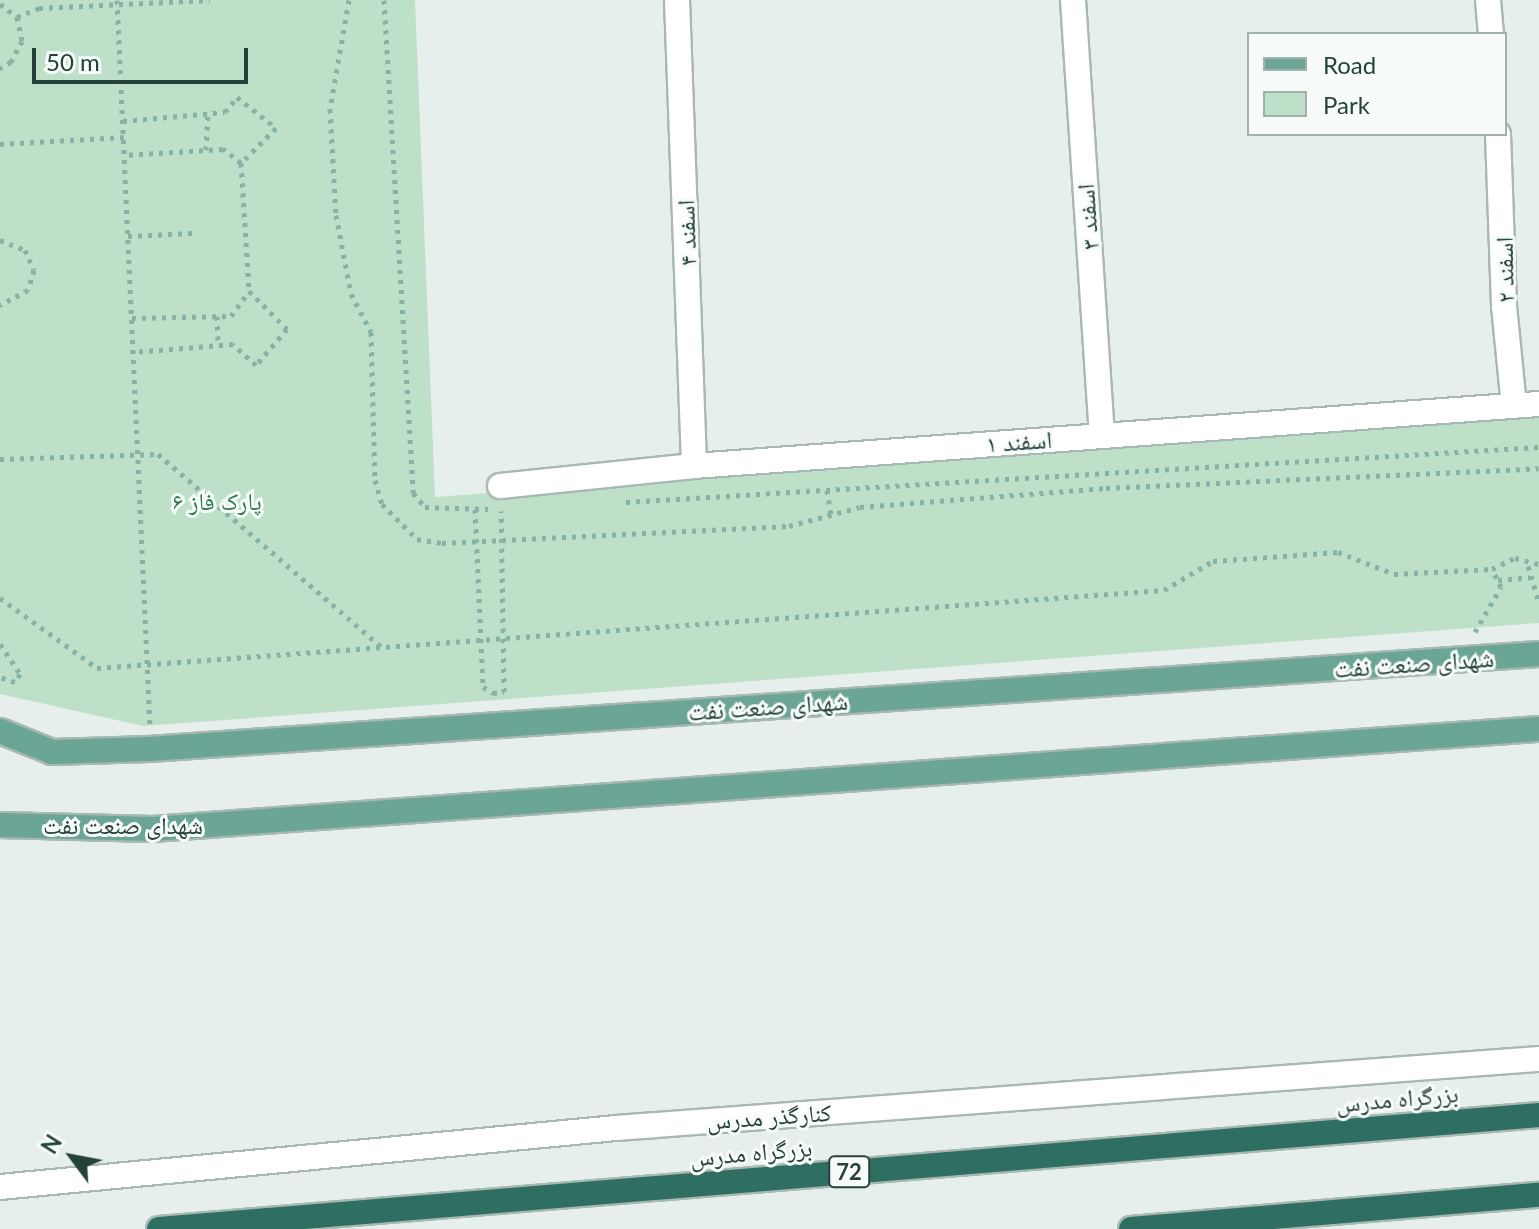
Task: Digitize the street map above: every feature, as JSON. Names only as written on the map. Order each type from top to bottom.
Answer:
[{"type":"highway","name":"بزرگراه مدرس","points":[[159,1229],[1539,1115]]},
{"type":"highway","points":[[1131,1229],[1539,1195]]},
{"type":"main road","name":"شهدای صنعت نفت","points":[[0,731],[52,752],[149,749],[1539,654]]},
{"type":"main road","name":"شهدای صنعت نفت","points":[[0,825],[153,829],[1539,729]]},
{"type":"street","name":"اسفند ۴","points":[[677,0],[694,466]]},
{"type":"street","name":"اسفند ۳","points":[[1073,0],[1102,434]]},
{"type":"street","points":[[1488,0],[1491,32]]},
{"type":"street","name":"اسفند ۲","points":[[1498,136],[1504,306],[1514,406]]},
{"type":"street","name":"اسفند ۱","points":[[500,498],[694,466],[1539,404]]},
{"type":"street","name":"کنارگذر مدرس","points":[[0,1187],[616,1128],[1539,1059]]},
{"type":"path","points":[[17,17],[39,8],[210,0]]},
{"type":"path","points":[[349,0],[334,67],[330,157],[351,294],[371,332],[375,480],[382,504],[417,539],[475,541],[789,526],[860,507],[1106,488],[1539,468]]},
{"type":"path","points":[[384,0],[413,493],[425,507],[475,509],[500,498]]},
{"type":"path","points":[[117,3],[150,665],[149,749]]},
{"type":"path","points":[[0,4],[17,17],[22,41],[18,52],[0,68]]},
{"type":"path","points":[[123,121],[225,112],[237,97],[276,128],[241,163]]},
{"type":"path","points":[[206,150],[208,113]]},
{"type":"path","points":[[0,144],[124,137]]},
{"type":"path","points":[[124,155],[223,149],[241,163],[249,291],[231,316],[132,318]]},
{"type":"path","points":[[128,236],[193,233]]},
{"type":"path","points":[[0,240],[25,250],[34,270],[28,290],[0,305]]},
{"type":"path","points":[[133,352],[233,344],[256,365],[287,329],[249,291]]},
{"type":"path","points":[[217,316],[218,345]]},
{"type":"path","points":[[610,503],[1539,447]]},
{"type":"path","points":[[0,459],[158,454],[383,648]]},
{"type":"path","points":[[827,490],[831,515]]},
{"type":"path","points":[[475,509],[483,687],[493,693],[504,692],[500,498]]},
{"type":"path","points":[[500,498],[516,509]]},
{"type":"path","points":[[1,601],[97,668],[1164,590],[1213,561],[1322,553],[1348,555],[1394,574],[1492,569],[1515,558],[1528,565],[1539,564]]},
{"type":"path","points":[[1528,565],[1539,602]]},
{"type":"path","points":[[1457,660],[1497,598],[1498,580],[1492,569]]},
{"type":"path","points":[[1498,580],[1530,577]]},
{"type":"path","points":[[0,644],[20,674],[15,682],[0,677]]},
{"type":"green space","name":"پارک فاز ۶","points":[[0,0],[415,0],[435,497],[1539,416],[1539,623],[143,726],[0,694]]}]
